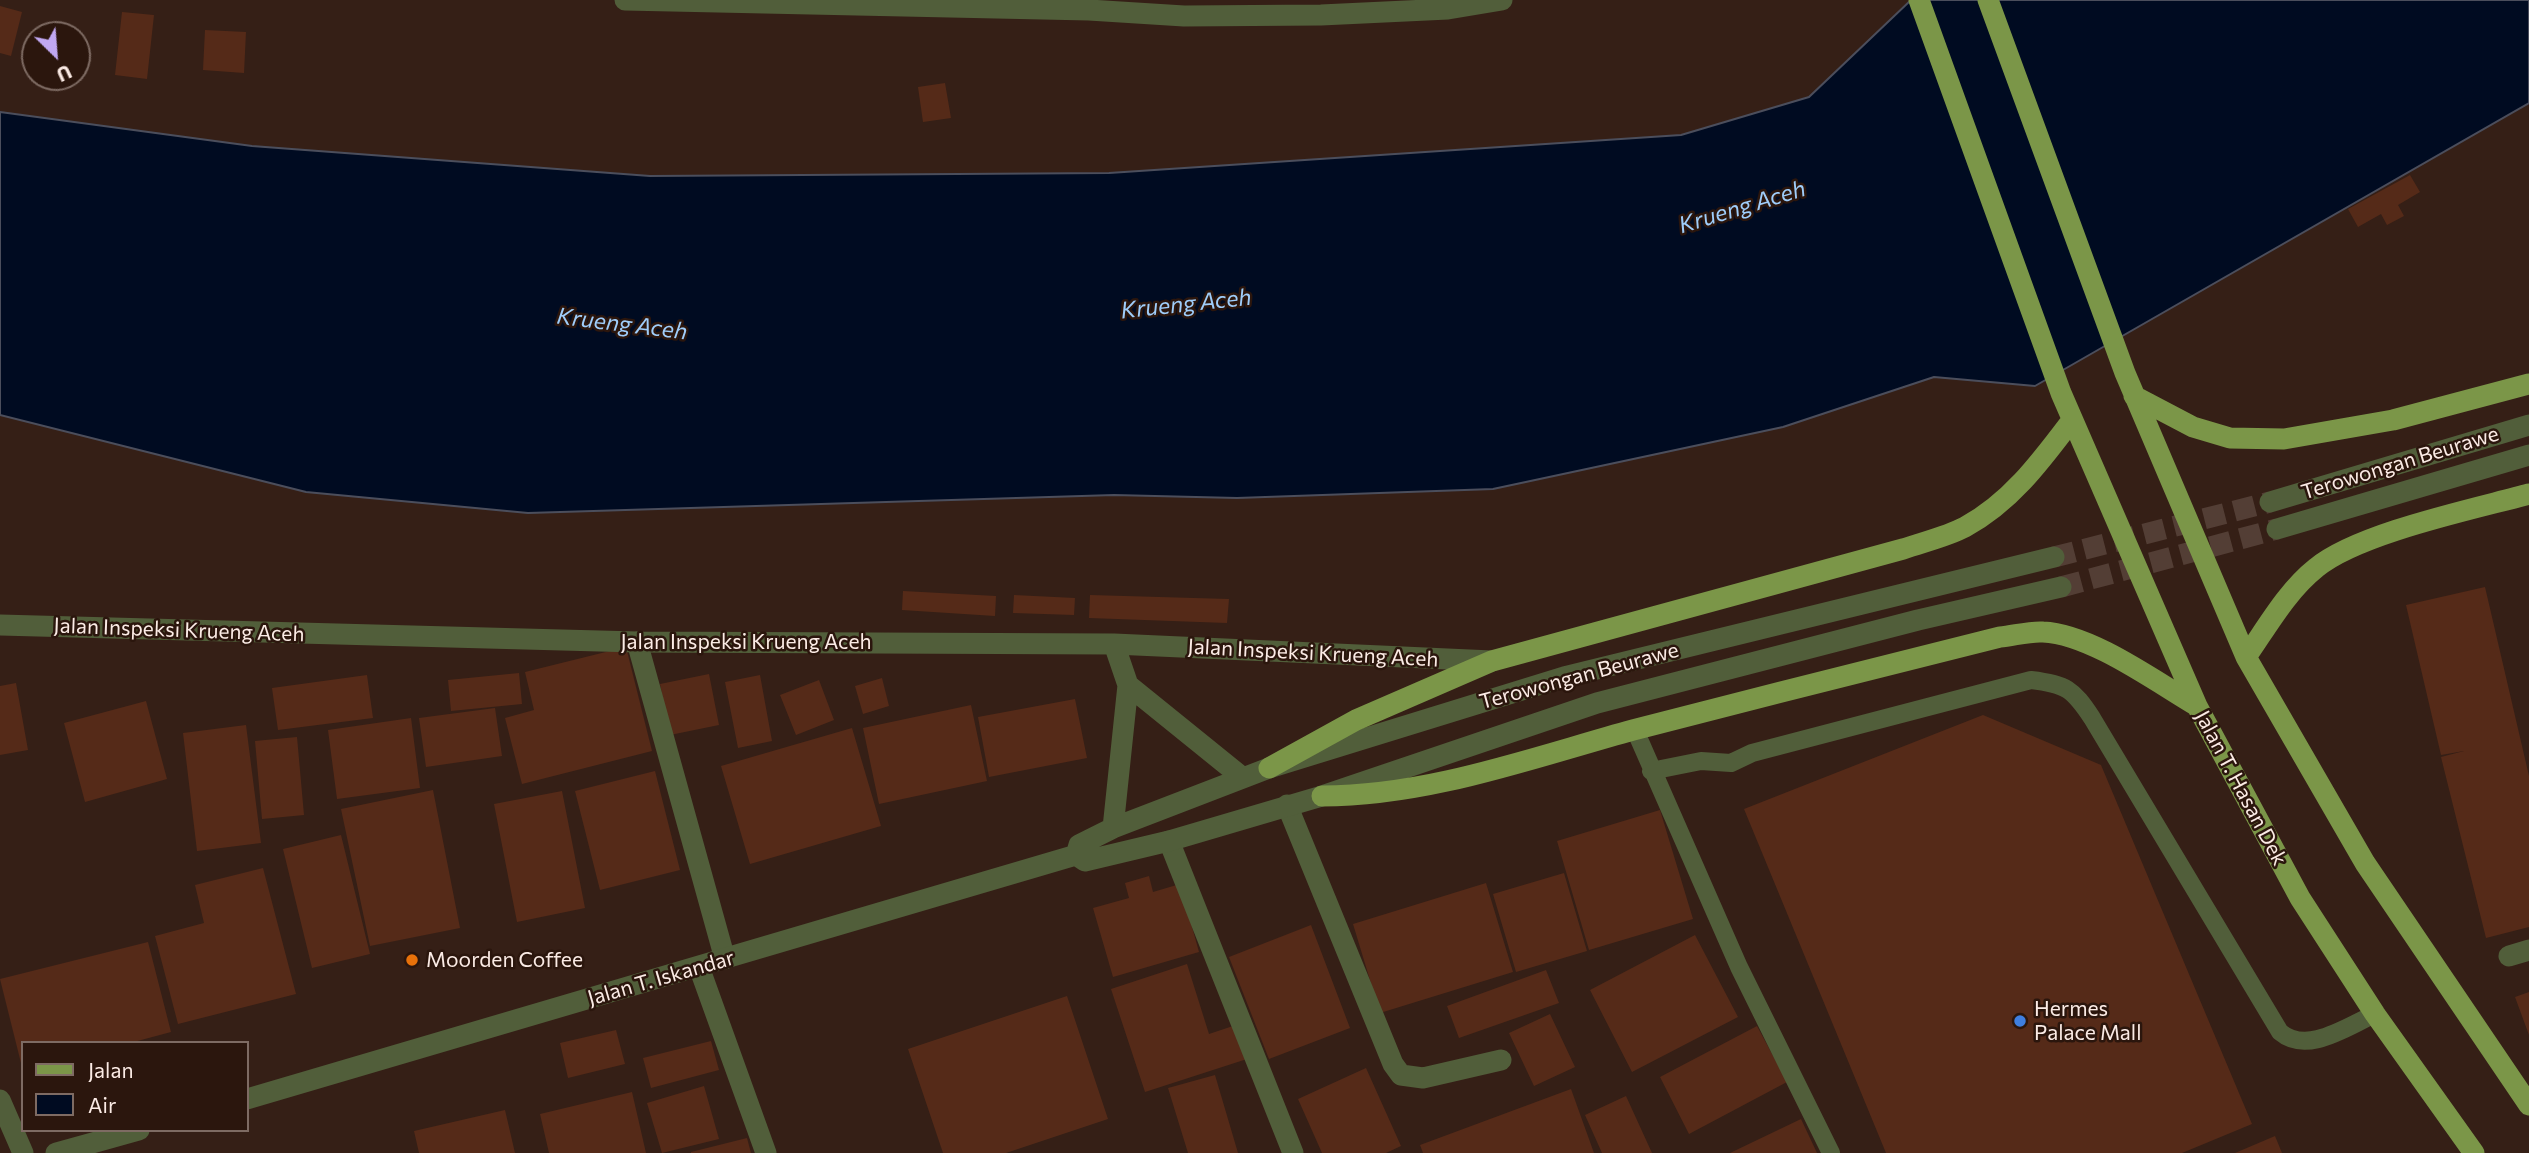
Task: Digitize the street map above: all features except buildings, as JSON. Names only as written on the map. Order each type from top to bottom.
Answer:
[{"type":"main road","name":"Jalan T. Hasan Dek","points":[[1919,0],[2061,393],[2197,706],[2300,898],[2375,1014],[2474,1153]]},
{"type":"main road","points":[[1988,0],[2134,396],[2246,657],[2365,863],[2529,1105]]},
{"type":"main road","points":[[2134,396],[2205,430],[2230,438],[2284,439],[2393,420],[2529,384]]},
{"type":"main road","points":[[1269,768],[1356,720],[1492,661],[1903,549],[1964,528],[2003,501],[2033,471],[2072,420]]},
{"type":"main road","points":[[2246,657],[2301,581],[2318,566],[2382,536],[2529,494]]},
{"type":"main road","points":[[1322,796],[1371,796],[1457,779],[1635,730],[2000,637],[2043,632],[2077,640],[2102,652],[2197,706]]},
{"type":"street","points":[[625,0],[1089,10],[1184,16],[1321,15],[1448,9],[1502,0]]},
{"type":"street","name":"Terowongan Beurawe","points":[[2270,502],[2529,425]]},
{"type":"street","name":"Terowongan Beurawe","points":[[2277,529],[2529,455]]},
{"type":"street","name":"Terowongan Beurawe","points":[[1113,828],[1269,768],[1564,677],[2054,556]]},
{"type":"street","name":"Terowongan Beurawe","points":[[1125,852],[1322,796],[1597,703],[1918,620],[2061,587]]},
{"type":"street","name":"Jalan Inspeksi Krueng Aceh","points":[[0,625],[637,642],[1114,644],[1492,661]]},
{"type":"street","points":[[637,642],[724,959]]},
{"type":"street","points":[[1113,828],[1128,685],[1114,644]]},
{"type":"street","points":[[1128,685],[1243,778]]},
{"type":"street","points":[[1287,805],[1393,1064],[1401,1074],[1423,1077],[1501,1060]]},
{"type":"street","name":"Jalan T. Iskandar","points":[[1076,855],[1079,845],[1113,828]]},
{"type":"street","points":[[1169,841],[1293,1153]]},
{"type":"street","name":"Jalan T. Iskandar","points":[[1076,855],[1085,862],[1125,852]]},
{"type":"street","name":"Jalan T. Iskandar","points":[[248,1099],[1076,855]]},
{"type":"street","points":[[698,967],[766,1153]]},
{"type":"street","points":[[0,1100],[23,1153]]},
{"type":"street","points":[[57,1153],[97,1148],[134,1132]]},
{"type":"lane","points":[[1651,771],[1701,761],[1731,763],[1752,753],[2031,680],[2059,684],[2077,696],[2092,718],[2280,1032],[2291,1042],[2307,1043],[2375,1014]]},
{"type":"lane","points":[[1635,730],[1739,967],[1831,1153]]},
{"type":"water","name":"Krueng Aceh","points":[[1911,0],[2529,0],[2529,103],[2035,386],[1934,377],[1783,427],[1493,489],[1237,498],[1114,495],[528,513],[306,492],[0,415],[0,112],[252,146],[650,176],[1109,173],[1681,135],[1809,97]]},
{"type":"tunnel","points":[[2054,557],[2270,502]]},
{"type":"tunnel","points":[[2061,587],[2277,529]]},
{"type":"place","name":"Moorden Coffee","points":[[412,960]]},
{"type":"place","name":"Hermes Palace Mall","points":[[2020,1021]]}]
